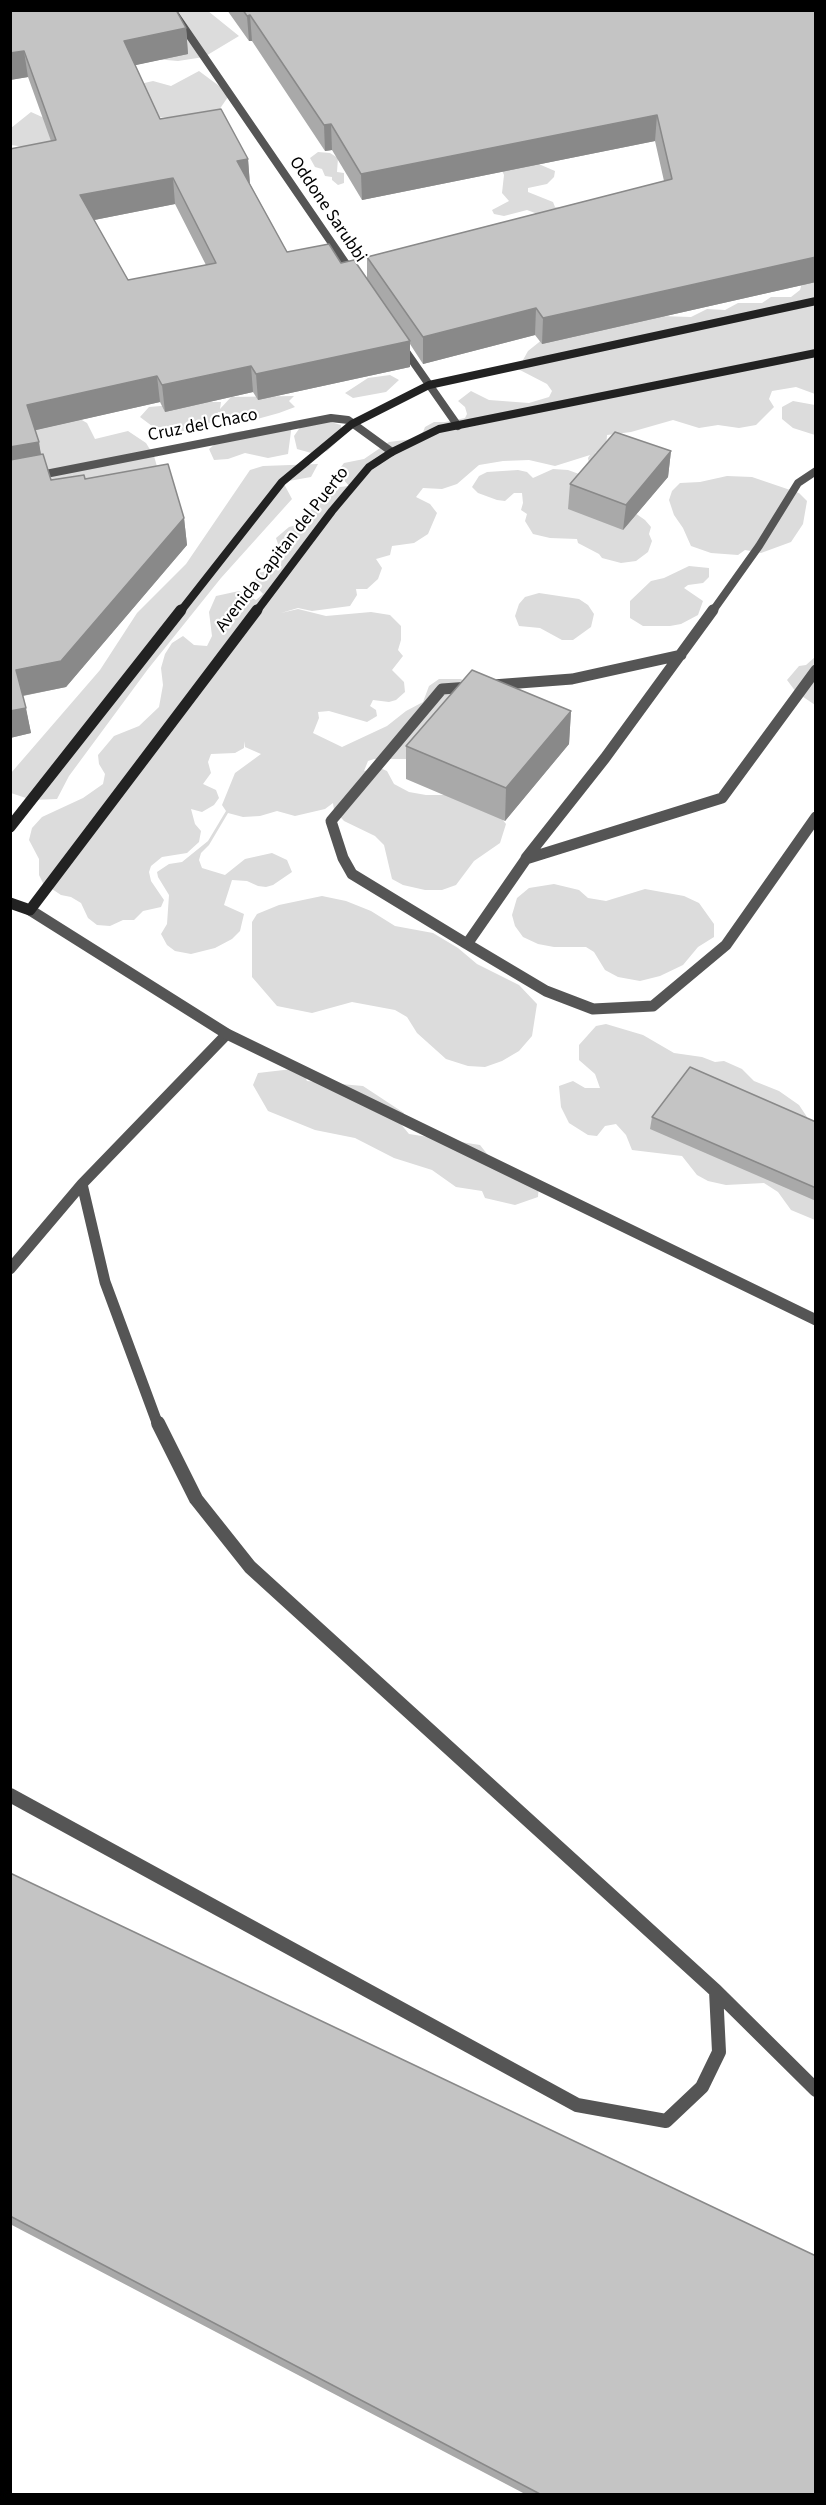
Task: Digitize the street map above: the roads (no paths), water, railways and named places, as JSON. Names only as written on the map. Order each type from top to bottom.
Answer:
[{"type":"street","name":"Oddone Sarubbi","points":[[172,10],[356,278]]},
{"type":"street","name":"Avenida Capitan del Puerto","points":[[10,827],[282,482],[352,424],[429,385],[816,302]]},
{"type":"street","points":[[396,337],[458,426]]},
{"type":"street","name":"Avenida Capitan del Puerto","points":[[30,910],[332,511],[369,467],[392,452],[439,429],[816,353]]},
{"type":"street","name":"Cruz del Chaco","points":[[10,481],[331,418],[342,418],[392,452]]},
{"type":"street","points":[[467,944],[526,859],[605,758],[759,546],[798,483],[816,471]]},
{"type":"street","points":[[681,654],[572,680],[442,689],[331,820],[352,874],[546,990],[593,1009],[653,1006],[726,945],[816,817]]},
{"type":"street","points":[[526,859],[722,798],[816,670]]},
{"type":"street","points":[[10,903],[30,910],[227,1034],[816,1320]]},
{"type":"street","points":[[10,1269],[82,1184],[227,1034]]},
{"type":"street","points":[[82,1184],[105,1282],[162,1434],[196,1499],[250,1567],[716,1991],[816,2090]]},
{"type":"street","points":[[10,1796],[577,2105],[666,2121],[702,2087],[719,2052],[716,1991]]}]
